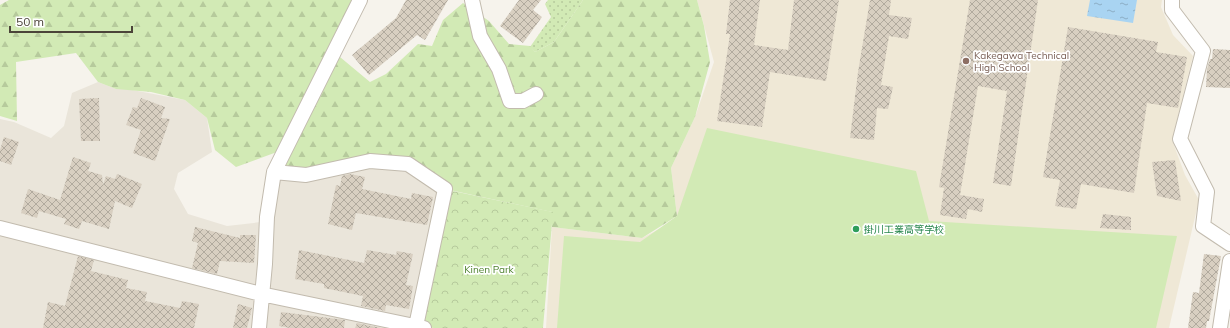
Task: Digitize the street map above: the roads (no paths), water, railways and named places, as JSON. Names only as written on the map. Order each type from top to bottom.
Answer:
[{"type":"street","points":[[259,328],[265,264],[267,217],[274,172],[360,0]]},
{"type":"street","points":[[472,0],[480,36],[499,69],[510,101],[523,101],[536,94]]},
{"type":"street","points":[[1172,0],[1172,10],[1203,51],[1180,139],[1207,192],[1203,226],[1230,244]]},
{"type":"street","points":[[0,228],[261,294],[420,327],[445,189],[408,164],[370,161],[306,175],[274,172]]},
{"type":"street","points":[[1220,328],[1230,262]]},
{"type":"water","points":[[1090,0],[1137,0],[1133,23],[1087,16]]},
{"type":"place","name":"Kakegawa Technical High School","points":[[966,61]]},
{"type":"place","name":"掛川工業高等学校","points":[[856,229]]},
{"type":"park label","name":"Kinen Park","points":[[489,269]]}]
